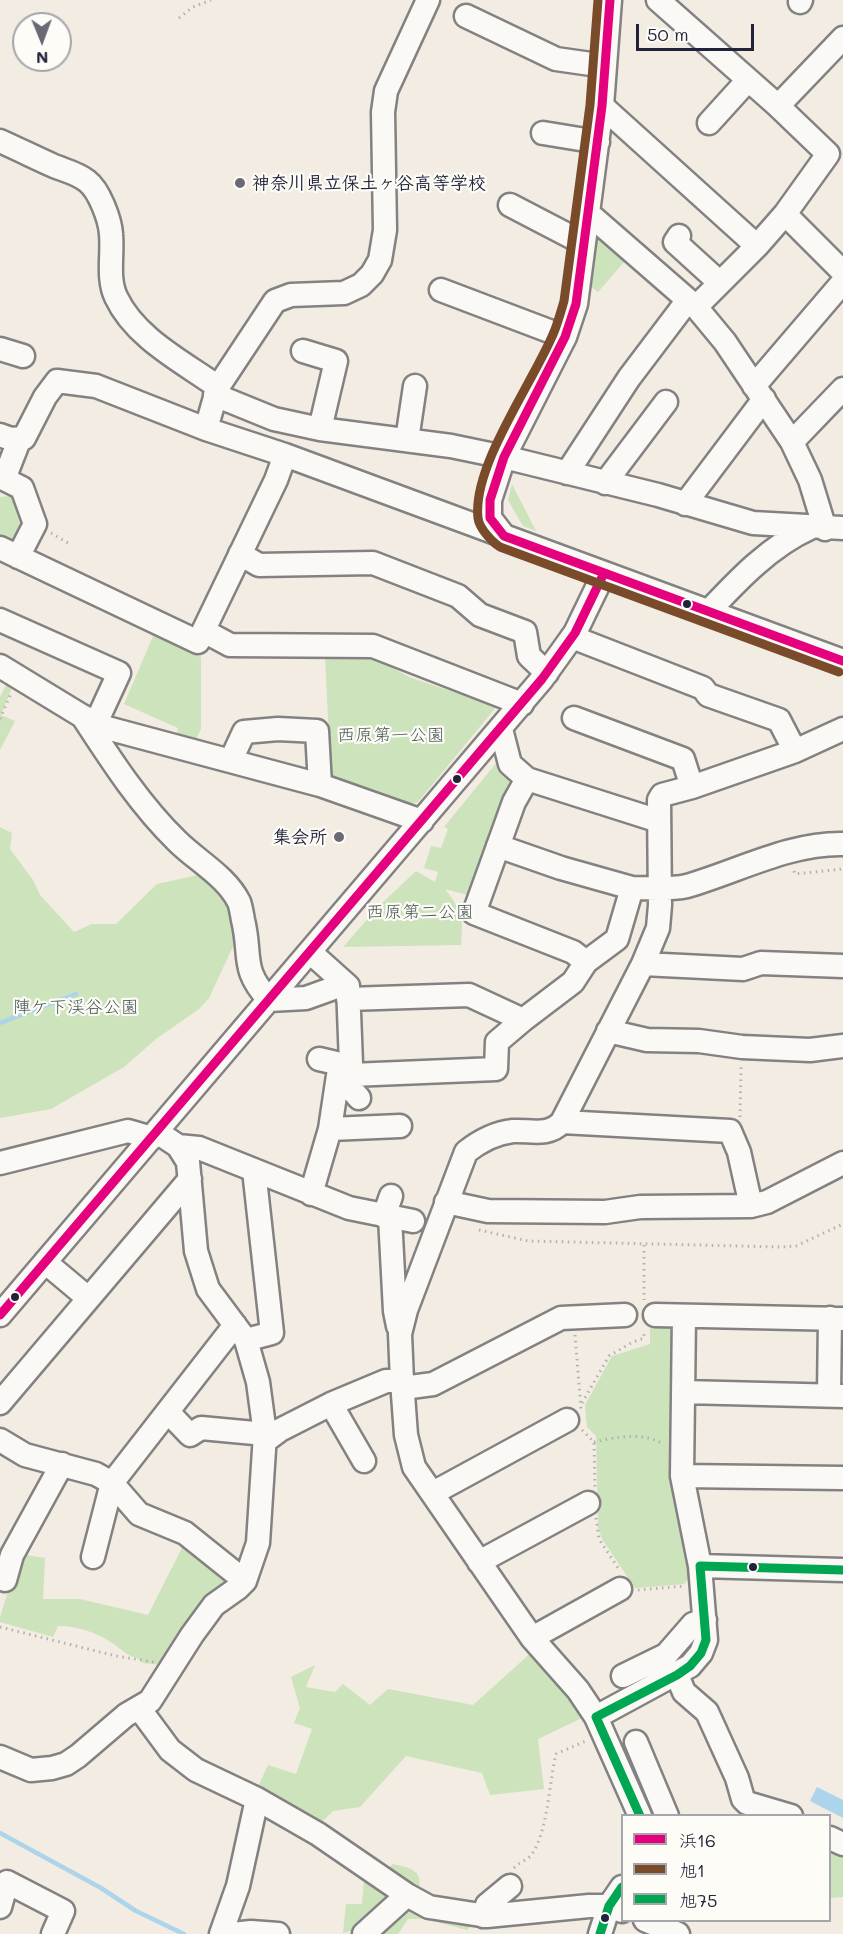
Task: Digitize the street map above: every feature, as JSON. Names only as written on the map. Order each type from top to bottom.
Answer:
[{"type":"street","points":[[206,429],[216,391],[275,301],[291,295],[344,293],[361,285],[381,260],[384,230],[383,111],[386,91],[428,0]]},
{"type":"street","points":[[504,536],[490,518],[489,507],[504,457],[565,337],[576,304],[598,142],[610,0]]},
{"type":"street","points":[[567,473],[629,378],[692,304],[757,246],[836,148],[778,106],[658,0]]},
{"type":"street","points":[[466,16],[556,59],[605,66]]},
{"type":"street","points":[[778,106],[843,38]]},
{"type":"street","points":[[709,123],[748,80]]},
{"type":"street","points":[[602,106],[757,246]]},
{"type":"street","points":[[543,133],[598,142]]},
{"type":"street","points":[[0,141],[90,182],[107,212],[111,233],[111,279],[116,297],[127,315],[148,337],[216,391],[274,419],[320,429],[451,446],[567,473],[753,523],[832,532]]},
{"type":"street","points":[[510,205],[584,243]]},
{"type":"street","points":[[588,213],[692,304],[725,342],[792,442],[832,532]]},
{"type":"street","points":[[785,214],[843,272]]},
{"type":"street","points":[[679,236],[675,242],[719,282]]},
{"type":"street","points":[[685,504],[759,392],[843,282]]},
{"type":"street","points":[[441,290],[565,337]]},
{"type":"street","points":[[0,349],[23,356]]},
{"type":"street","points":[[303,351],[336,361],[320,429]]},
{"type":"street","points":[[285,455],[276,480],[198,642],[9,553],[35,524],[22,488],[4,479],[10,437],[24,438],[45,397],[57,381],[96,386],[206,429],[285,455],[843,661]]},
{"type":"street","points":[[407,440],[415,386]]},
{"type":"street","points":[[792,442],[843,389]]},
{"type":"street","points":[[604,483],[666,402]]},
{"type":"street","points":[[708,612],[742,576],[798,533],[832,532]]},
{"type":"street","points":[[240,554],[259,565],[373,563],[458,596],[480,615],[525,632],[529,656],[547,673]]},
{"type":"street","points":[[0,1315],[522,704],[572,637],[604,573]]},
{"type":"street","points":[[0,620],[119,673],[89,720]]},
{"type":"street","points":[[204,631],[230,645],[373,646],[522,704]]},
{"type":"street","points":[[572,637],[703,688],[708,695],[779,720],[795,751]]},
{"type":"street","points":[[9,671],[89,720],[107,728],[320,785],[422,821]]},
{"type":"street","points":[[574,718],[683,759],[692,787]]},
{"type":"street","points":[[89,720],[128,784],[177,841],[222,881],[239,903],[245,929],[248,968],[256,985],[269,1000],[304,1009],[347,991],[468,995],[522,1020]]},
{"type":"street","points":[[231,760],[244,732],[278,729],[316,731],[320,785]]},
{"type":"street","points":[[501,729],[510,764],[527,779],[659,821]]},
{"type":"street","points":[[400,1334],[426,1224],[446,1202],[466,1152],[483,1138],[513,1131],[543,1132],[556,1128],[562,1122],[643,964],[658,928],[659,800],[662,795],[692,787],[795,751],[843,729]]},
{"type":"street","points":[[527,779],[514,802],[474,913],[573,952],[586,962]]},
{"type":"street","points":[[498,846],[561,868],[632,888],[660,888],[685,886],[788,852],[823,844],[843,844]]},
{"type":"street","points":[[319,1059],[336,1063],[347,1071],[496,1069],[497,1042],[573,982],[586,962],[617,939],[632,888]]},
{"type":"street","points":[[310,952],[347,991],[347,1071],[352,1090],[359,1098]]},
{"type":"street","points":[[643,964],[743,969],[761,963],[843,966]]},
{"type":"street","points":[[608,1031],[647,1040],[699,1041],[742,1047],[810,1050],[843,1046]]},
{"type":"street","points":[[311,1194],[347,1071]]},
{"type":"street","points":[[562,1122],[730,1131],[739,1152],[751,1206]]},
{"type":"street","points":[[330,1128],[400,1126]]},
{"type":"street","points":[[0,1163],[128,1131],[154,1135],[178,1146],[199,1148],[349,1208],[388,1210],[426,1224]]},
{"type":"street","points":[[0,1757],[31,1770],[66,1764],[126,1715],[150,1701],[214,1605],[245,1581],[258,1543],[264,1438],[258,1383],[241,1332],[208,1289],[196,1251],[188,1162],[178,1146]]},
{"type":"street","points":[[446,1202],[488,1211],[605,1212],[640,1207],[751,1206],[767,1202],[843,1163]]},
{"type":"street","points":[[93,1557],[112,1483],[168,1412],[241,1332],[272,1333],[254,1170]]},
{"type":"street","points":[[0,1403],[190,1179]]},
{"type":"street","points":[[388,1210],[408,1451],[414,1467],[532,1638],[579,1690],[599,1725],[640,1814]]},
{"type":"street","points":[[45,1262],[88,1298]]},
{"type":"street","points":[[168,1412],[189,1435],[201,1428],[264,1438],[331,1404],[386,1380],[402,1385],[433,1384],[561,1318],[625,1315]]},
{"type":"street","points":[[655,1315],[837,1318],[836,1396],[684,1392]]},
{"type":"street","points":[[599,1725],[690,1666],[701,1653],[705,1640],[701,1576],[682,1476],[684,1316]]},
{"type":"street","points":[[331,1404],[364,1461]]},
{"type":"street","points":[[433,1494],[577,1419]]},
{"type":"street","points":[[0,1440],[25,1455],[96,1474],[112,1483],[139,1514],[184,1533],[245,1581]]},
{"type":"street","points":[[5,1580],[12,1555],[62,1464]]},
{"type":"street","points":[[682,1476],[843,1478]]},
{"type":"street","points":[[479,1562],[593,1503]]},
{"type":"street","points":[[701,1576],[843,1570]]},
{"type":"street","points":[[532,1638],[626,1585]]},
{"type":"street","points":[[623,1676],[666,1655],[693,1624],[705,1620]]},
{"type":"street","points":[[676,1675],[684,1692],[707,1712],[737,1778],[743,1799],[747,1803],[787,1814]]},
{"type":"street","points":[[139,1708],[170,1750],[196,1770],[257,1799],[318,1834],[407,1895],[429,1907],[446,1900],[483,1916],[618,1901]]},
{"type":"street","points":[[636,1742],[666,1814]]},
{"type":"street","points":[[221,1934],[238,1886],[257,1799]]},
{"type":"street","points":[[0,1907],[7,1882],[63,1911],[53,1934]]},
{"type":"street","points":[[483,1916],[487,1905],[510,1886]]},
{"type":"street","points":[[364,1934],[407,1895]]},
{"type":"street","points":[[600,1934],[618,1901]]},
{"type":"street","points":[[650,1922],[678,1934]]},
{"type":"street","points":[[232,1934],[251,1932],[278,1934]]},
{"type":"path","points":[[179,18],[193,7],[211,0]]},
{"type":"path","points":[[0,719],[9,671]]},
{"type":"path","points":[[788,852],[795,874],[843,869]]},
{"type":"path","points":[[730,1131],[740,1124],[742,1047]]},
{"type":"path","points":[[478,1230],[528,1241],[781,1247],[796,1246],[843,1224]]},
{"type":"path","points":[[574,1317],[577,1419],[582,1431],[594,1442],[593,1503],[599,1539],[626,1585],[701,1576]]},
{"type":"path","points":[[594,1442],[615,1437],[635,1436],[664,1444],[665,1455]]},
{"type":"path","points":[[0,1627],[116,1656],[174,1663]]},
{"type":"path","points":[[531,1856],[539,1840],[547,1808],[550,1778],[556,1754],[599,1725]]},
{"type":"green space","points":[[594,223],[630,255],[598,292],[585,282]]},
{"type":"green space","points":[[512,484],[536,531],[523,526],[508,500]]},
{"type":"green space","points":[[17,495],[29,528],[20,544],[0,535],[0,497]]},
{"type":"green space","points":[[154,634],[201,657],[201,729],[195,741],[176,737],[178,728],[124,704]]},
{"type":"green space","name":"西原第一公園","points":[[325,657],[373,657],[411,678],[497,706],[418,802],[405,806],[331,778]]},
{"type":"green space","points":[[7,683],[13,685],[1,715],[15,721],[0,750],[0,697]]},
{"type":"green space","name":"西原第二公園","points":[[502,756],[517,781],[475,897],[445,889],[461,915],[461,945],[343,947],[380,905],[416,871],[435,882],[438,872],[424,868],[431,846],[441,848],[448,829],[444,827]]},
{"type":"green space","name":"陣ケ下渓谷公園","points":[[0,827],[12,833],[10,849],[33,880],[40,895],[74,932],[92,924],[116,924],[157,884],[207,873],[228,895],[237,938],[209,998],[199,1009],[156,1039],[124,1067],[51,1109],[0,1118]]},
{"type":"green space","points":[[674,1323],[672,1477],[676,1511],[691,1576],[684,1584],[635,1588],[602,1539],[598,1528],[596,1436],[587,1427],[585,1405],[612,1356],[650,1344],[650,1324]]},
{"type":"green space","points":[[187,1538],[238,1581],[169,1666],[143,1663],[106,1639],[79,1628],[58,1626],[53,1637],[0,1622],[20,1554],[45,1558],[43,1599],[80,1599],[148,1615]]},
{"type":"green space","points":[[533,1651],[571,1693],[584,1717],[538,1739],[544,1789],[490,1795],[482,1773],[406,1756],[360,1807],[333,1811],[308,1836],[256,1791],[268,1765],[296,1774],[312,1729],[294,1723],[300,1708],[291,1677],[315,1665],[306,1687],[335,1692],[343,1684],[370,1705],[388,1689],[473,1705]]},
{"type":"green space","points":[[831,1830],[843,1836],[843,1897],[831,1898]]},
{"type":"green space","points":[[393,1864],[416,1873],[420,1882],[418,1897],[472,1925],[467,1930],[425,1919],[408,1919],[398,1934],[370,1934],[361,1928],[343,1933],[346,1904],[362,1904],[365,1869],[384,1872]]},
{"type":"water","points":[[817,1787],[843,1800],[843,1818],[810,1801]]},
{"type":"waterway","points":[[0,1023],[76,994]]},
{"type":"waterway","points":[[0,1833],[101,1888],[136,1911],[184,1934]]},
{"type":"transit line","name":"旭1","points":[[598,0],[590,105],[564,301],[545,352],[494,449],[479,497],[479,522],[486,534],[500,547],[839,672]]},
{"type":"transit line","name":"浜16","points":[[610,0],[602,106],[576,304],[565,337],[504,457],[490,500],[490,518],[504,536],[843,661]]},
{"type":"transit line","name":"浜16","points":[[0,1315],[542,679],[575,633],[604,573]]},
{"type":"transit line","name":"旭75","points":[[700,1566],[843,1570]]},
{"type":"transit line","name":"旭75","points":[[596,1717],[677,1675],[690,1666],[701,1653],[706,1640],[700,1566]]},
{"type":"transit line","name":"旭75","points":[[596,1717],[639,1814]]},
{"type":"transit line","name":"旭75","points":[[600,1934],[609,1906],[621,1888]]},
{"type":"place","name":"神奈川県立保土ヶ谷高等学校","points":[[240,183]]},
{"type":"place","name":"集会所","points":[[339,837]]}]
